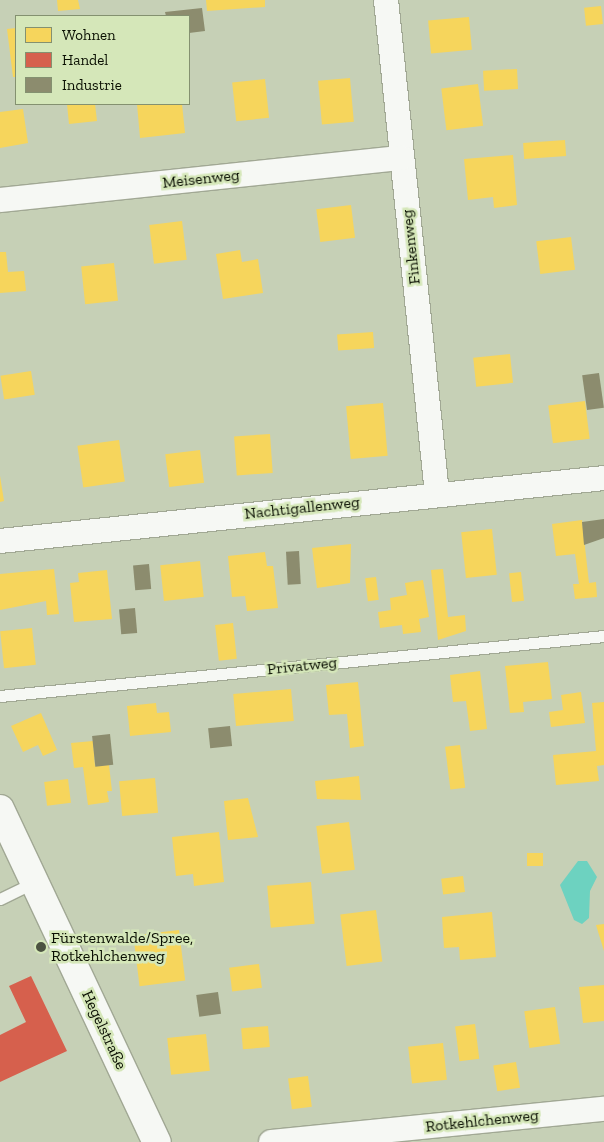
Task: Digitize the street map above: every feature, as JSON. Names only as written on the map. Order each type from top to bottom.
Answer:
[{"type":"main road","name":"Hegelstraße","points":[[0,809],[36,881],[157,1142]]},
{"type":"street","name":"Finkenweg","points":[[386,0],[437,494]]},
{"type":"street","name":"Meisenweg","points":[[0,200],[402,158]]},
{"type":"street","name":"Nachtigallenweg","points":[[0,541],[604,478]]},
{"type":"street","name":"Rotkehlchenweg","points":[[270,1142],[604,1110]]},
{"type":"lane","name":"Privatweg","points":[[0,696],[604,636]]},
{"type":"lane","points":[[0,898],[36,881]]},
{"type":"water","points":[[578,861],[587,861],[597,877],[590,891],[589,918],[582,924],[574,920],[560,885]]},
{"type":"building: Wohnen","points":[[57,0],[78,0],[80,9],[58,11]]},
{"type":"building: Wohnen","points":[[206,0],[265,0],[265,7],[207,11]]},
{"type":"building: Wohnen","points":[[601,6],[603,24],[586,26],[584,8]]},
{"type":"building: Wohnen","points":[[469,17],[472,50],[431,53],[428,21]]},
{"type":"building: Wohnen","points":[[15,28],[15,77],[13,77],[7,29]]},
{"type":"building: Wohnen","points":[[517,69],[518,89],[484,91],[483,71]]},
{"type":"building: Wohnen","points":[[350,78],[354,122],[322,125],[318,81]]},
{"type":"building: Wohnen","points":[[265,79],[269,118],[236,121],[232,82]]},
{"type":"building: Wohnen","points":[[478,84],[483,126],[446,130],[441,89]]},
{"type":"building: Wohnen","points":[[67,105],[95,105],[97,121],[69,124]]},
{"type":"building: Wohnen","points":[[137,105],[182,105],[185,133],[140,138]]},
{"type":"building: Wohnen","points":[[23,109],[28,143],[0,148],[0,112]]},
{"type":"building: Wohnen","points":[[565,140],[566,156],[524,159],[523,143]]},
{"type":"building: Wohnen","points":[[513,155],[517,205],[494,208],[493,197],[468,200],[464,159]]},
{"type":"building: Wohnen","points":[[351,205],[355,238],[320,242],[316,209]]},
{"type":"building: Wohnen","points":[[182,221],[187,260],[154,264],[149,225]]},
{"type":"building: Wohnen","points":[[571,237],[575,270],[540,274],[536,241]]},
{"type":"building: Wohnen","points":[[240,250],[242,262],[258,259],[263,293],[223,299],[216,254]]},
{"type":"building: Wohnen","points":[[0,252],[6,252],[8,272],[24,271],[26,291],[0,293]]},
{"type":"building: Wohnen","points":[[114,263],[118,301],[85,304],[81,266]]},
{"type":"building: Wohnen","points":[[373,332],[374,348],[338,350],[337,335]]},
{"type":"building: Wohnen","points":[[510,354],[513,383],[476,387],[473,358]]},
{"type":"building: Wohnen","points":[[31,371],[35,395],[4,400],[0,376]]},
{"type":"building: Wohnen","points":[[585,401],[590,439],[553,443],[548,406]]},
{"type":"building: Wohnen","points":[[383,403],[388,456],[351,459],[346,406]]},
{"type":"building: Wohnen","points":[[270,434],[273,473],[237,475],[234,437]]},
{"type":"building: Wohnen","points":[[119,440],[125,482],[83,487],[77,446]]},
{"type":"building: Wohnen","points":[[200,450],[204,483],[169,487],[165,454]]},
{"type":"building: Wohnen","points":[[0,476],[4,501],[0,502]]},
{"type":"building: Wohnen","points":[[582,520],[589,583],[596,582],[597,597],[575,599],[573,584],[579,584],[575,554],[556,556],[552,524]]},
{"type":"building: Wohnen","points":[[492,529],[497,575],[466,578],[461,532]]},
{"type":"building: Wohnen","points":[[351,544],[350,583],[317,588],[312,548]]},
{"type":"building: Wohnen","points":[[265,552],[267,566],[273,566],[278,608],[247,611],[245,596],[232,597],[228,556]]},
{"type":"building: Wohnen","points":[[200,561],[204,597],[164,601],[160,565]]},
{"type":"building: Wohnen","points":[[54,569],[59,614],[47,615],[46,601],[0,610],[0,574]]},
{"type":"building: Wohnen","points":[[443,569],[448,617],[465,615],[466,631],[438,640],[431,570]]},
{"type":"building: Wohnen","points":[[107,570],[112,619],[74,622],[70,583],[79,582],[78,573]]},
{"type":"building: Wohnen","points":[[521,572],[524,601],[512,602],[509,573]]},
{"type":"building: Wohnen","points":[[376,577],[379,600],[368,601],[365,578]]},
{"type":"building: Wohnen","points":[[423,580],[429,617],[419,619],[421,632],[403,634],[402,625],[380,628],[378,612],[391,610],[390,598],[407,595],[405,583]]},
{"type":"building: Wohnen","points":[[233,623],[237,659],[219,661],[215,625]]},
{"type":"building: Wohnen","points":[[32,628],[36,665],[4,668],[0,631]]},
{"type":"building: Wohnen","points":[[548,662],[552,699],[523,702],[524,712],[510,713],[505,666]]},
{"type":"building: Wohnen","points":[[480,671],[487,729],[470,731],[466,701],[453,702],[450,675]]},
{"type":"building: Wohnen","points":[[358,682],[364,746],[350,748],[347,714],[329,715],[326,685]]},
{"type":"building: Wohnen","points":[[291,689],[294,721],[236,726],[233,694]]},
{"type":"building: Wohnen","points":[[581,692],[585,723],[551,727],[549,712],[563,710],[561,695]]},
{"type":"building: Wohnen","points":[[604,702],[604,765],[597,766],[599,781],[556,785],[553,755],[596,751],[592,703]]},
{"type":"building: Wohnen","points":[[156,703],[157,713],[169,712],[171,732],[130,736],[127,706]]},
{"type":"building: Wohnen","points":[[41,713],[57,750],[43,756],[38,745],[23,752],[11,726]]},
{"type":"building: Wohnen","points":[[93,741],[95,766],[109,765],[112,791],[107,791],[109,802],[88,805],[83,767],[74,768],[71,743]]},
{"type":"building: Wohnen","points":[[460,745],[465,788],[450,790],[445,747]]},
{"type":"building: Wohnen","points":[[359,776],[361,800],[317,799],[315,781]]},
{"type":"building: Wohnen","points":[[155,778],[158,813],[122,816],[119,781]]},
{"type":"building: Wohnen","points":[[68,779],[71,803],[47,806],[44,782]]},
{"type":"building: Wohnen","points":[[248,798],[258,837],[228,840],[224,801]]},
{"type":"building: Wohnen","points":[[349,822],[355,870],[322,874],[316,826]]},
{"type":"building: Wohnen","points":[[219,832],[224,882],[194,886],[193,874],[176,876],[172,837]]},
{"type":"building: Wohnen","points":[[527,853],[543,853],[543,866],[527,866]]},
{"type":"building: Wohnen","points":[[463,876],[465,892],[443,895],[441,879]]},
{"type":"building: Wohnen","points":[[311,882],[315,924],[271,928],[267,886]]},
{"type":"building: Wohnen","points":[[376,910],[382,962],[347,966],[340,914]]},
{"type":"building: Wohnen","points":[[492,912],[496,957],[460,960],[459,947],[444,948],[442,917]]},
{"type":"building: Wohnen","points":[[604,924],[604,951],[596,925]]},
{"type":"building: Wohnen","points":[[179,930],[185,981],[140,986],[133,936]]},
{"type":"building: Wohnen","points":[[259,964],[262,988],[232,991],[229,968]]},
{"type":"building: Wohnen","points":[[604,985],[604,1021],[583,1023],[579,987]]},
{"type":"building: Wohnen","points":[[555,1007],[560,1044],[529,1048],[524,1011]]},
{"type":"building: Wohnen","points":[[475,1024],[479,1059],[459,1061],[455,1026]]},
{"type":"building: Wohnen","points":[[268,1026],[270,1047],[243,1049],[241,1028]]},
{"type":"building: Wohnen","points":[[206,1034],[210,1071],[171,1075],[167,1038]]},
{"type":"building: Wohnen","points":[[443,1043],[447,1080],[412,1083],[408,1047]]},
{"type":"building: Wohnen","points":[[516,1062],[520,1088],[497,1091],[493,1066]]},
{"type":"building: Wohnen","points":[[308,1076],[312,1107],[292,1109],[288,1078]]},
{"type":"building: Handel","points":[[31,976],[67,1051],[0,1082],[0,1035],[26,1022],[9,986]]},
{"type":"building: Industrie","points":[[202,8],[205,31],[190,33],[190,15],[166,15],[165,12]]},
{"type":"building: Industrie","points":[[599,373],[604,408],[587,410],[582,375]]},
{"type":"building: Industrie","points":[[604,519],[604,538],[584,545],[582,522]]},
{"type":"building: Industrie","points":[[299,551],[301,584],[288,585],[286,552]]},
{"type":"building: Industrie","points":[[149,564],[151,589],[135,590],[133,565]]},
{"type":"building: Industrie","points":[[135,608],[137,633],[121,634],[119,609]]},
{"type":"building: Industrie","points":[[230,726],[232,746],[210,748],[208,728]]},
{"type":"building: Industrie","points":[[110,734],[113,765],[95,767],[92,736]]},
{"type":"building: Industrie","points":[[218,992],[221,1014],[199,1017],[196,995]]},
{"type":"place","name":"Fürstenwalde/Spree, Rotkehlchenweg","points":[[41,947]]}]
